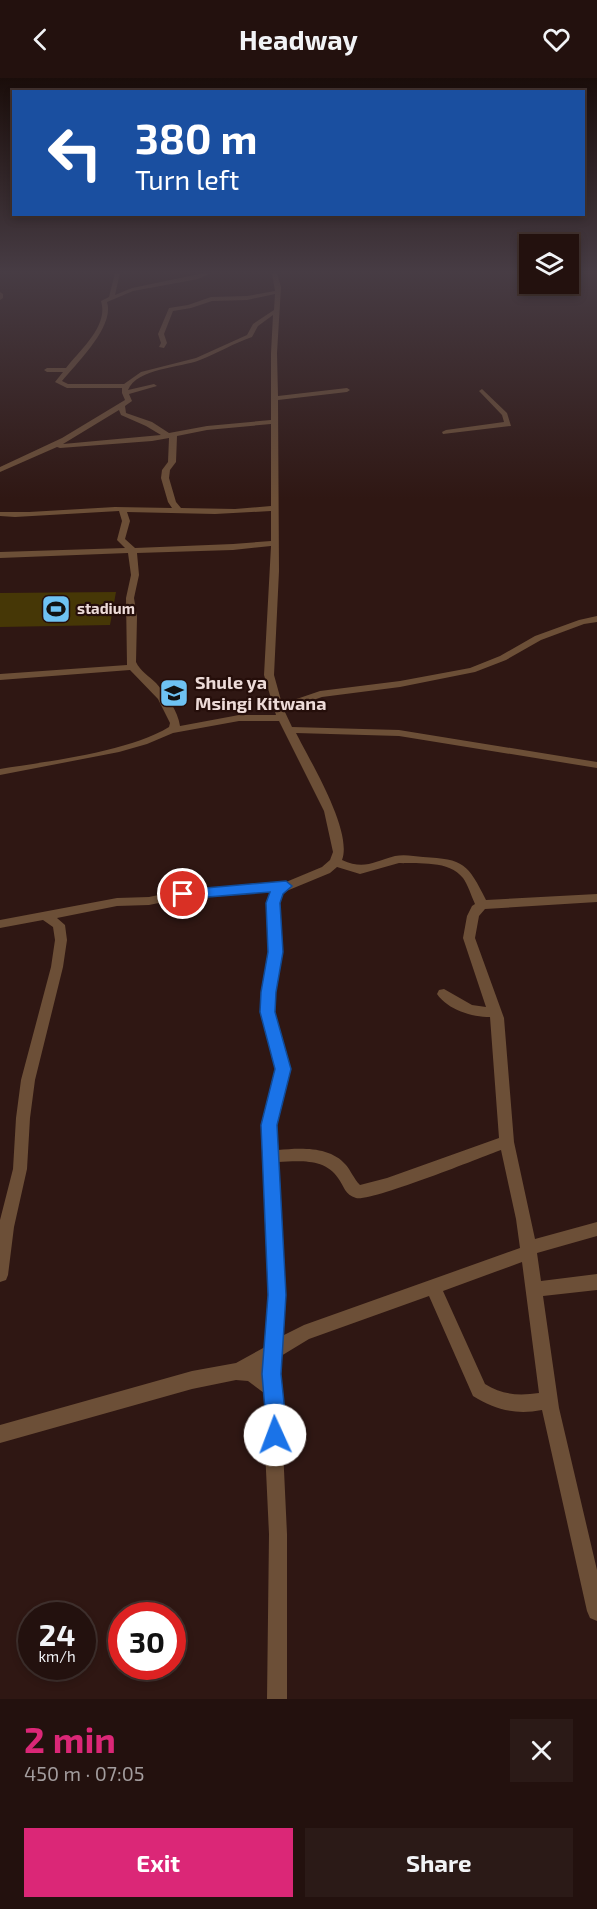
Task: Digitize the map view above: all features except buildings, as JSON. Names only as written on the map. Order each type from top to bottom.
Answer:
[{"type":"street","points":[[84,349],[58,382],[61,385],[126,389],[154,386]]},
{"type":"street","points":[[126,389],[151,372],[198,359],[217,349]]},
{"type":"street","points":[[276,349],[275,543],[273,634],[269,675],[281,714],[330,811],[339,852],[335,861],[320,873],[286,886],[277,892],[273,903],[276,952],[268,992],[268,1012],[283,1069],[269,1125],[277,1295],[272,1352],[276,1422],[274,1449],[278,1544],[277,1699]]},
{"type":"street","points":[[47,370],[66,370]]},
{"type":"street","points":[[0,470],[65,440],[94,421],[122,407],[129,401],[126,389]]},
{"type":"street","points":[[275,398],[347,390]]},
{"type":"street","points":[[446,432],[508,424],[506,414],[482,391]]},
{"type":"street","points":[[122,407],[123,414],[171,435]]},
{"type":"street","points":[[47,448],[274,422]]},
{"type":"street","points":[[171,435],[172,462],[166,470],[165,478],[172,502],[178,510]]},
{"type":"street","points":[[0,514],[50,514],[122,509],[275,512]]},
{"type":"street","points":[[122,509],[126,521],[121,540],[132,550],[135,575],[130,598],[131,662],[133,667],[153,686],[170,710],[175,723],[172,730]]},
{"type":"street","points":[[0,555],[233,547],[275,543]]},
{"type":"street","points":[[0,772],[104,752],[161,736],[172,730],[239,718],[281,714],[308,697],[400,684],[478,668],[517,651],[538,638],[597,619]]},
{"type":"street","points":[[0,677],[133,667]]},
{"type":"street","points":[[289,730],[399,734],[597,765]]},
{"type":"street","points":[[335,861],[352,870],[360,870],[399,859],[444,862],[458,866],[468,876],[482,904]]},
{"type":"street","points":[[0,924],[47,917],[117,902],[150,901],[183,894],[286,886]]},
{"type":"street","points":[[597,898],[482,904],[473,916],[469,938],[495,1011],[507,1143],[529,1250],[549,1399],[597,1611]]},
{"type":"street","points":[[0,1275],[6,1227],[20,1169],[22,1118],[28,1080],[60,948],[59,926],[56,921],[47,917]]},
{"type":"street","points":[[444,994],[468,1010],[495,1011]]},
{"type":"street","points":[[270,1157],[290,1155],[328,1160],[338,1166],[351,1186],[359,1192],[387,1185],[507,1143]]},
{"type":"street","points":[[237,1372],[304,1333],[434,1287],[529,1250],[597,1229]]},
{"type":"street","points":[[535,1289],[597,1282]]},
{"type":"street","points":[[434,1287],[479,1390],[511,1404],[527,1404],[549,1399]]},
{"type":"street","points":[[0,1434],[192,1380],[237,1372],[252,1372],[273,1389]]},
{"type":"shaded area","name":"stadium","points":[[116,592],[110,625],[0,627],[0,593]]},
{"type":"place","name":"stadium","points":[[56,609]]},
{"type":"place","name":"Shule ya Msingi Kitwana","points":[[174,693]]},
{"type":"route","points":[[183,894],[286,886],[277,892],[273,903],[276,952],[268,992],[271,1028],[283,1069],[269,1125],[277,1295],[271,1374],[276,1422],[275,1435]]}]
